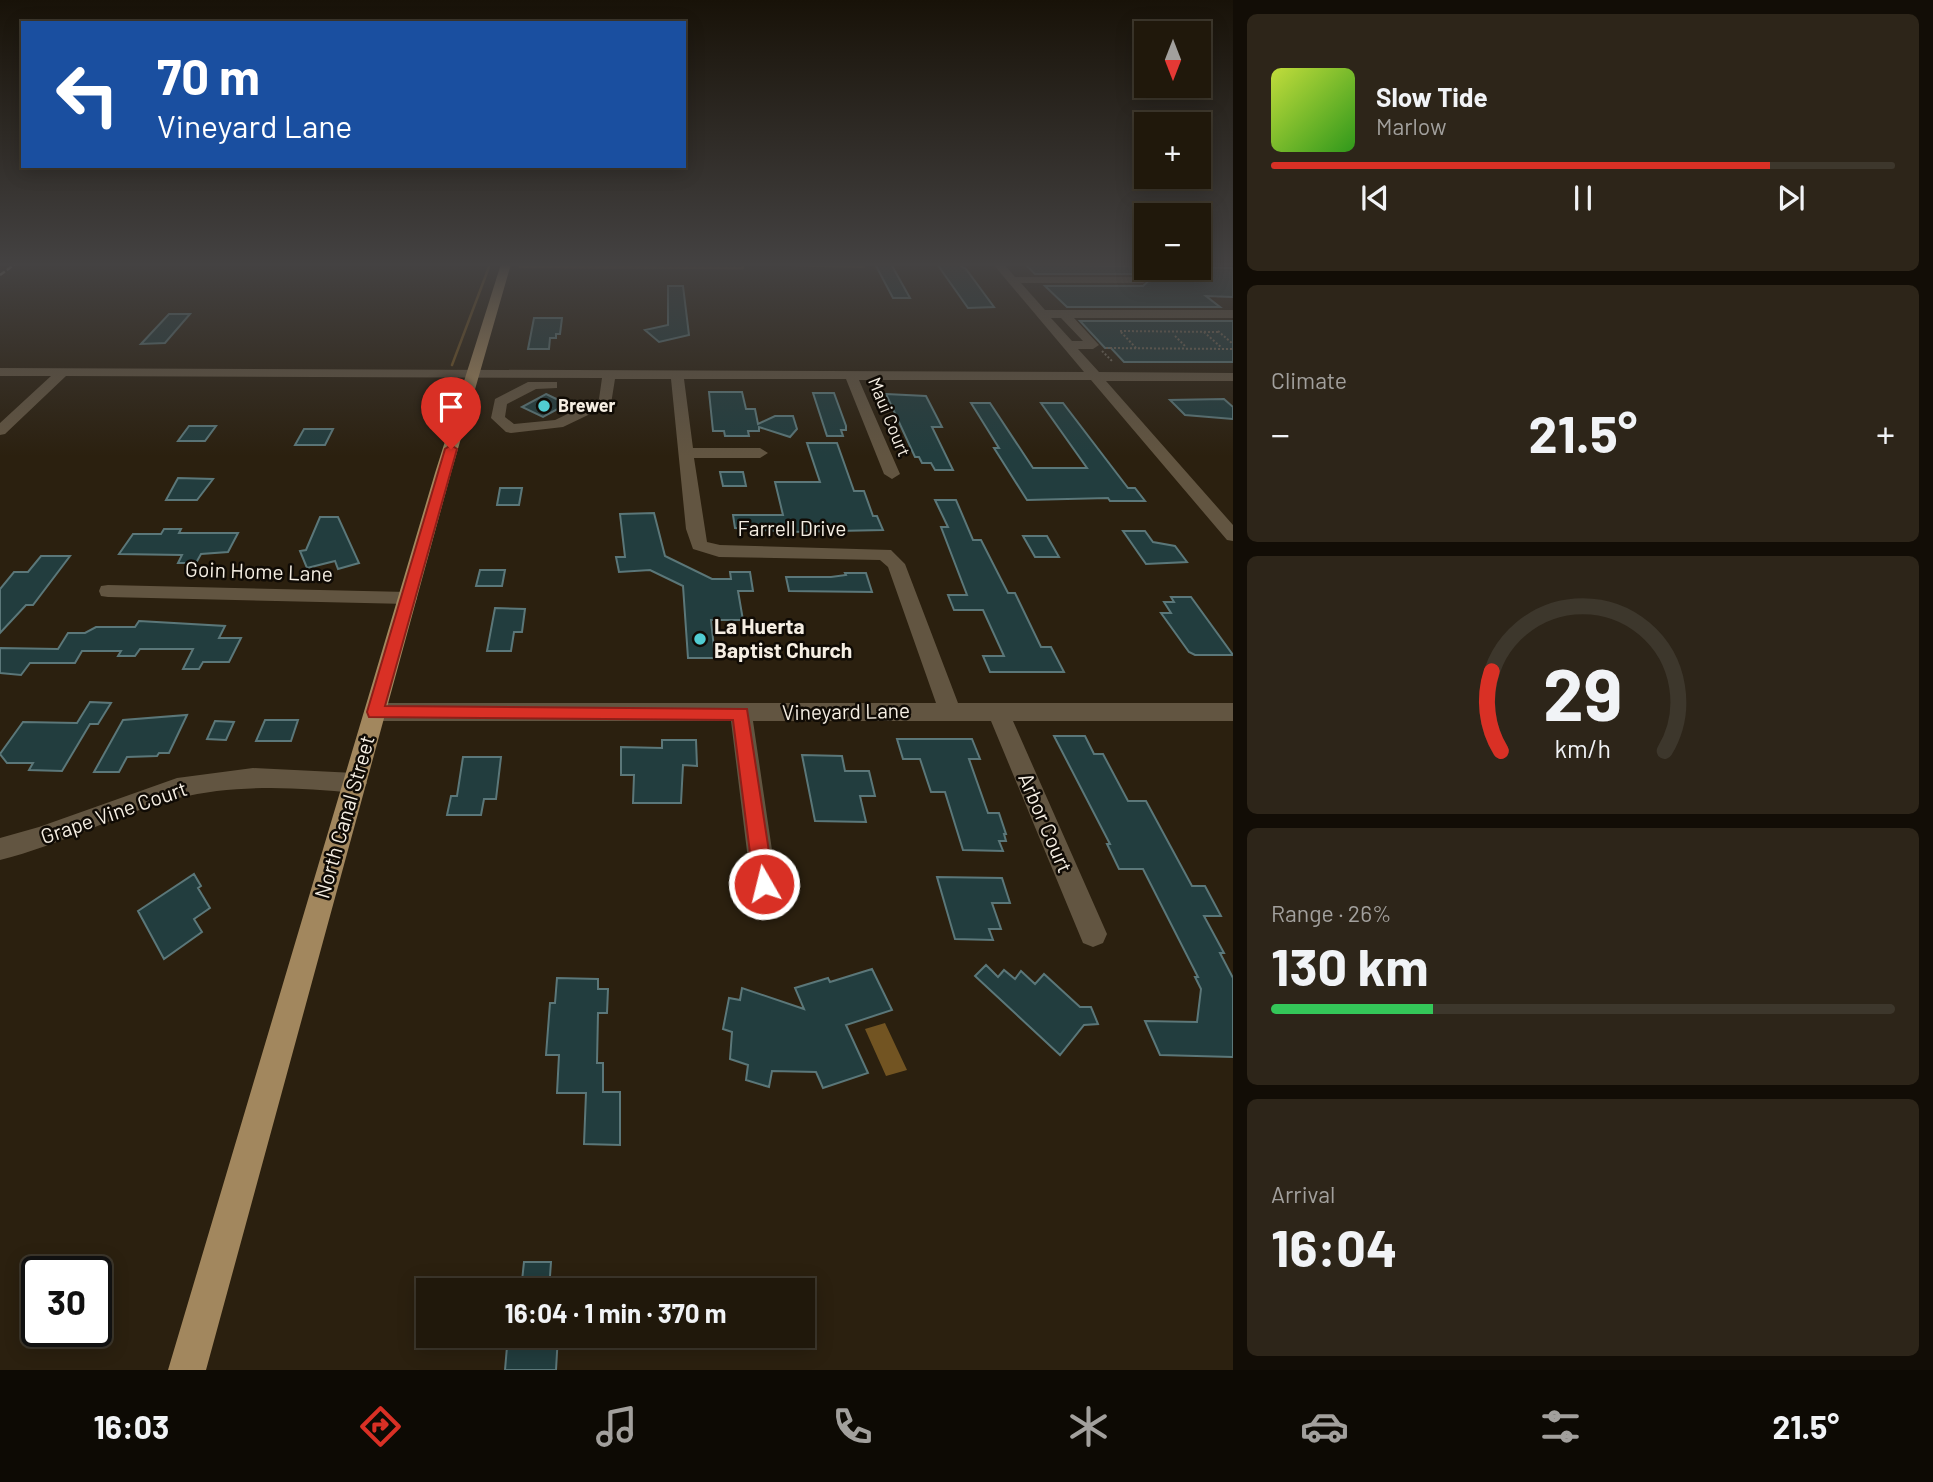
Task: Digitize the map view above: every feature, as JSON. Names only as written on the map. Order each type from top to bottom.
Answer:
[{"type":"main road","name":"North Canal Street","points":[[187,1370],[487,328]]},
{"type":"street","points":[[1053,328],[1233,536]]},
{"type":"street","points":[[1068,345],[1093,345],[1077,328]]},
{"type":"street","points":[[0,372],[1233,377]]},
{"type":"street","points":[[0,431],[62,373]]},
{"type":"street","points":[[563,375],[561,385],[533,385],[500,402],[498,418],[511,429],[558,424],[606,401],[609,375]]},
{"type":"street","name":"Farrell Drive","points":[[677,376],[697,541],[703,548],[747,552],[884,554],[896,564],[950,712]]},
{"type":"street","name":"Maui Court","points":[[851,376],[892,474]]},
{"type":"street","points":[[687,453],[760,453]]},
{"type":"street","name":"Goin Home Lane","points":[[108,591],[408,598]]},
{"type":"street","name":"Vineyard Lane","points":[[375,712],[1233,712]]},
{"type":"street","name":"Arbor Court","points":[[998,712],[1093,934]]},
{"type":"street","points":[[741,713],[764,884]]},
{"type":"street","name":"Grape Vine Court","points":[[0,849],[27,843],[154,795],[223,779],[292,777],[355,783]]},
{"type":"path","points":[[1117,328],[1136,348]]},
{"type":"path","points":[[1214,328],[1233,344]]},
{"type":"path","points":[[1120,331],[1219,332]]},
{"type":"path","points":[[1204,332],[1224,349]]},
{"type":"path","points":[[1175,336],[1188,349]]},
{"type":"path","points":[[1112,362],[1100,348],[1233,349]]},
{"type":"shaded area","points":[[885,1023],[907,1070],[886,1076],[865,1029]]},
{"type":"building","points":[[156,328],[178,328],[165,343],[141,344]]},
{"type":"building","points":[[532,328],[561,328],[556,338],[550,338],[549,349],[528,349]]},
{"type":"building","points":[[688,328],[689,335],[659,342],[645,330]]},
{"type":"building","points":[[1086,328],[1233,328],[1233,362],[1124,362],[1111,348],[1105,348]]},
{"type":"building","points":[[709,392],[742,392],[746,409],[755,409],[758,424],[775,416],[793,416],[797,429],[790,437],[759,427],[759,431],[748,431],[749,436],[725,436],[724,431],[713,431]]},
{"type":"building","points":[[813,393],[834,393],[846,426],[846,430],[841,430],[843,436],[827,436]]},
{"type":"building","name":"Brewer","points":[[546,394],[567,404],[543,417],[522,407]]},
{"type":"building","points":[[886,394],[926,396],[942,427],[932,427],[953,470],[935,470],[931,463],[922,463],[919,457],[915,457]]},
{"type":"building","points":[[1224,399],[1233,407],[1233,419],[1185,415],[1170,400]]},
{"type":"building","points":[[971,403],[990,403],[1033,468],[1087,468],[1041,403],[1063,403],[1128,488],[1135,488],[1145,501],[1110,501],[1108,498],[1027,500],[994,448],[999,448]]},
{"type":"building","points":[[189,426],[216,426],[205,441],[178,441]]},
{"type":"building","points":[[304,429],[333,429],[325,445],[295,445]]},
{"type":"building","points":[[807,443],[837,443],[854,491],[864,491],[873,516],[877,516],[883,530],[789,532],[735,528],[733,515],[783,515],[775,482],[820,482]]},
{"type":"building","points":[[720,472],[743,472],[746,486],[723,486]]},
{"type":"building","points":[[178,478],[213,479],[197,500],[166,500]]},
{"type":"building","points":[[500,488],[522,488],[519,505],[497,505]]},
{"type":"building","points":[[935,500],[956,500],[973,540],[981,540],[1008,593],[1015,593],[1041,647],[1051,647],[1064,672],[990,672],[983,656],[1004,656],[983,610],[954,610],[948,595],[967,595],[941,527],[948,527]]},
{"type":"building","points":[[654,513],[665,556],[712,579],[731,579],[730,572],[750,572],[753,591],[738,591],[743,620],[711,620],[715,658],[688,658],[683,586],[650,570],[619,572],[616,557],[625,557],[620,514]]},
{"type":"building","points":[[320,517],[338,517],[359,563],[338,569],[335,561],[307,568],[300,551],[306,550]]},
{"type":"building","points":[[164,529],[181,529],[179,533],[238,533],[228,552],[201,554],[196,563],[178,563],[182,555],[119,554],[133,534],[161,534]]},
{"type":"building","points":[[1123,531],[1145,531],[1153,542],[1175,546],[1187,562],[1146,564]]},
{"type":"building","points":[[1023,536],[1047,536],[1059,557],[1035,557]]},
{"type":"building","points":[[41,556],[70,556],[33,605],[26,605],[0,633],[0,589],[14,572],[28,572]]},
{"type":"building","points":[[480,570],[505,570],[502,586],[476,586]]},
{"type":"building","points":[[845,573],[866,573],[872,592],[789,591],[786,577],[831,577],[846,575]]},
{"type":"building","points":[[1171,597],[1191,597],[1233,655],[1195,655],[1189,652],[1161,613],[1171,613],[1164,602],[1174,602]]},
{"type":"building","points":[[495,608],[525,609],[522,632],[514,632],[511,651],[487,651]]},
{"type":"building","points":[[139,621],[225,626],[219,638],[241,638],[229,662],[203,662],[199,669],[183,669],[193,649],[140,649],[135,656],[118,656],[121,651],[82,651],[75,663],[30,663],[21,675],[0,673],[0,648],[58,649],[68,633],[85,633],[96,627],[135,627]]},
{"type":"building","points":[[90,702],[111,703],[98,724],[90,724],[62,771],[29,770],[33,763],[7,763],[0,754],[23,722],[77,723]]},
{"type":"building","points":[[187,715],[169,753],[127,757],[119,772],[94,772],[123,720]]},
{"type":"building","points":[[265,720],[298,720],[291,741],[256,741]]},
{"type":"building","points":[[215,721],[234,722],[226,740],[207,739]]},
{"type":"building","points":[[1054,736],[1085,736],[1094,754],[1103,754],[1128,801],[1146,801],[1192,886],[1205,886],[1221,916],[1204,916],[1224,953],[1220,953],[1233,978],[1233,1057],[1160,1055],[1145,1021],[1197,1022],[1201,989],[1195,977],[1198,977],[1143,869],[1119,869],[1107,844],[1110,844]]},
{"type":"building","points":[[897,739],[972,739],[980,759],[969,759],[988,813],[999,813],[1006,834],[1006,841],[999,841],[1003,851],[963,850],[945,792],[931,792],[920,759],[903,759]]},
{"type":"building","points":[[662,740],[696,740],[697,766],[683,765],[681,803],[633,803],[634,775],[621,775],[621,747],[662,748]]},
{"type":"building","points":[[802,755],[842,756],[845,771],[869,771],[875,796],[860,796],[866,822],[815,821]]},
{"type":"building","points":[[463,757],[501,757],[496,799],[484,799],[481,815],[447,815],[451,796],[457,796]]},
{"type":"building","points":[[194,874],[201,886],[198,888],[210,908],[194,919],[202,932],[164,959],[138,911]]},
{"type":"building","points":[[937,877],[1002,878],[1010,903],[992,903],[1001,929],[989,929],[993,940],[955,939]]},
{"type":"building","points":[[986,965],[998,977],[1004,970],[1015,979],[1021,971],[1035,984],[1044,974],[1080,1007],[1091,1007],[1098,1024],[1084,1025],[1060,1055],[975,976]]},
{"type":"building","points":[[872,969],[892,1010],[846,1025],[868,1073],[823,1088],[816,1072],[772,1071],[769,1087],[746,1080],[748,1065],[730,1059],[732,1032],[723,1029],[729,998],[740,1000],[742,988],[804,1009],[795,988],[828,978],[830,982]]},
{"type":"building","points":[[557,978],[598,979],[598,989],[608,989],[607,1013],[598,1013],[597,1063],[603,1063],[603,1092],[620,1092],[620,1145],[584,1144],[586,1093],[557,1093],[559,1055],[546,1055],[550,1003],[555,1003]]},
{"type":"building","points":[[524,1262],[551,1262],[550,1278],[522,1278]]},
{"type":"building","points":[[507,1348],[557,1348],[556,1370],[505,1370]]},
{"type":"waterway","points":[[452,365],[466,328]]},
{"type":"place","name":"Brewer","points":[[544,406]]},
{"type":"place","name":"La Huerta Baptist Church","points":[[700,639]]},
{"type":"route","points":[[451,449],[375,712],[741,713],[764,884]]}]
